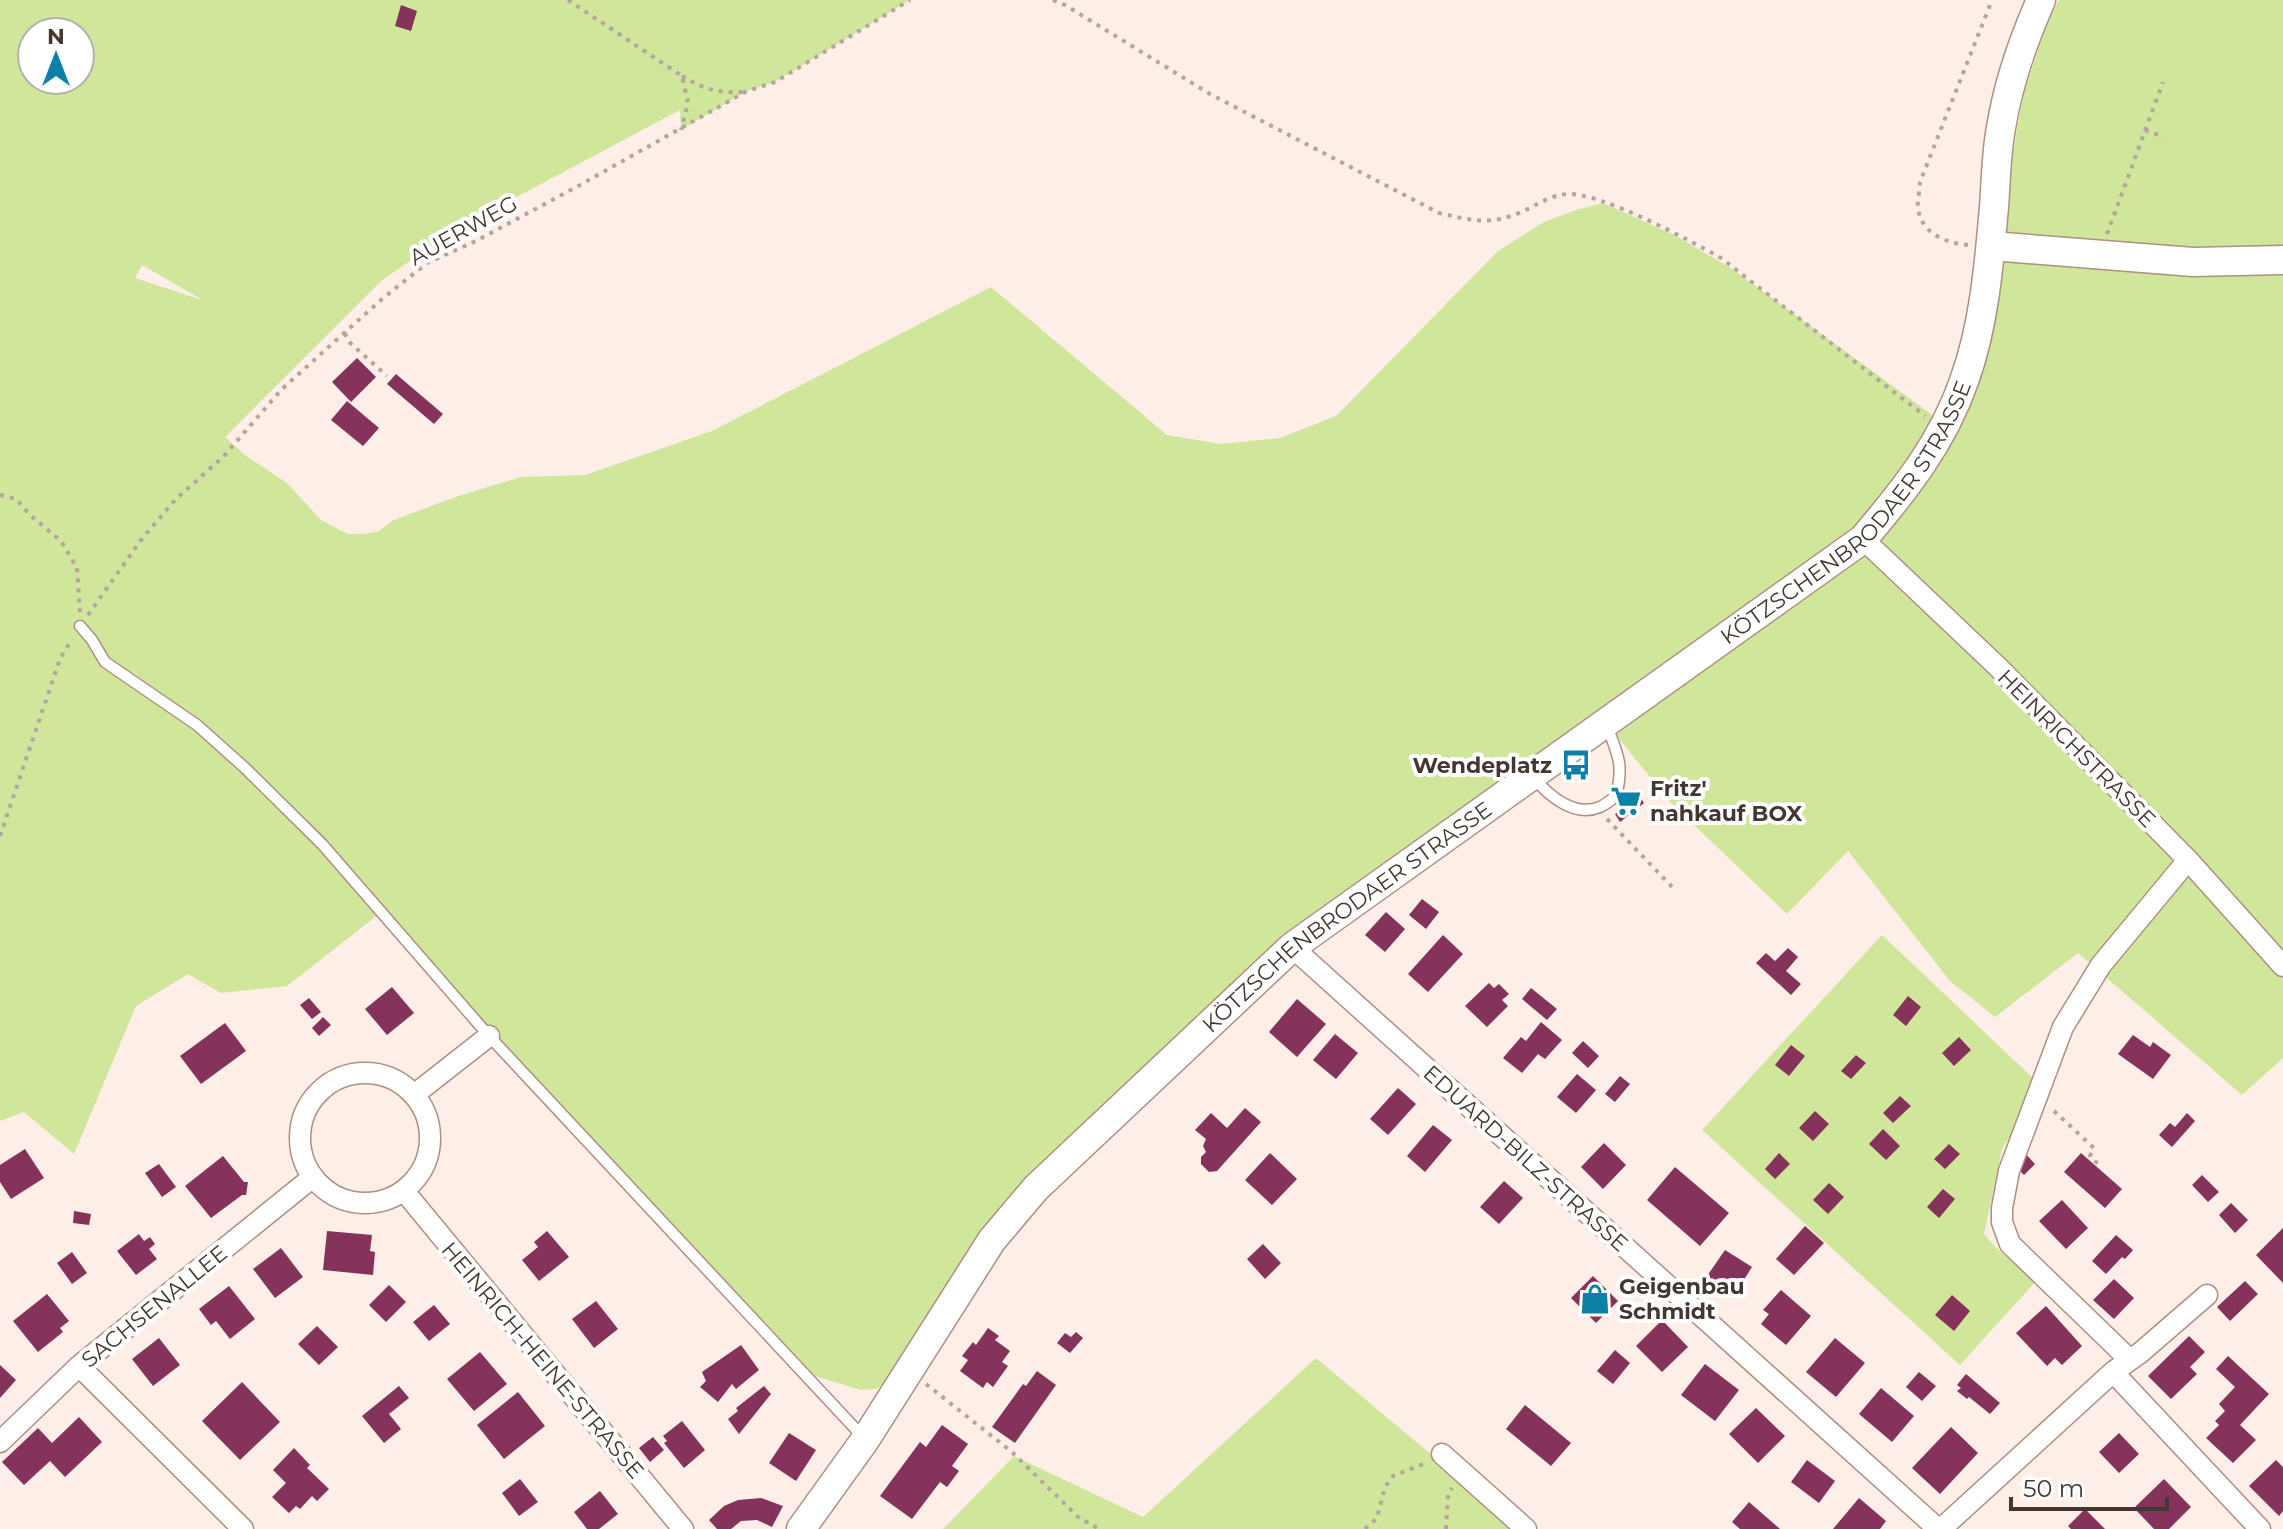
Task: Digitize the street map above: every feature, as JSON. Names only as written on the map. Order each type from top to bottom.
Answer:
[{"type":"street","name":"KÖTZSCHENBRODAER STRASSE","points":[[801,1529],[865,1440],[992,1240],[1036,1188],[1292,947],[1863,539],[1908,486],[1944,429],[1964,381],[1977,333],[1991,246],[2000,131],[2006,99],[2041,0]]},
{"type":"street","points":[[1991,246],[2193,262],[2283,260]]},
{"type":"street","name":"HEINRICHSTRASSE","points":[[1863,539],[1998,667],[2188,860],[2283,966]]},
{"type":"street","points":[[2188,860],[2101,965],[2063,1027],[2009,1171],[2002,1222],[2010,1244],[2121,1366],[2260,1529]]},
{"type":"street","name":"EDUARD-BILZ-STRASSE","points":[[1292,947],[1940,1529]]},
{"type":"street","points":[[415,1094],[489,1036]]},
{"type":"street","points":[[354,1073],[376,1073],[397,1080],[415,1094],[426,1113],[431,1134],[429,1156],[419,1176],[404,1191],[381,1202],[355,1203],[332,1194],[313,1177],[303,1157],[300,1135],[304,1114],[316,1095],[333,1081],[354,1073]]},
{"type":"street","name":"SACHSENALLEE","points":[[0,1442],[79,1366],[313,1177]]},
{"type":"street","name":"HEINRICH-HEINE-STRASSE","points":[[404,1191],[683,1529]]},
{"type":"street","points":[[1940,1529],[2121,1366],[2207,1295]]},
{"type":"street","points":[[79,1366],[243,1529]]},
{"type":"street","points":[[1442,1454],[1526,1529]]},
{"type":"lane","points":[[80,626],[105,662],[197,725],[322,844],[489,1036],[865,1440]]},
{"type":"lane","points":[[1532,775],[1553,797],[1576,809],[1597,809],[1616,796],[1622,775],[1606,722]]},
{"type":"path","points":[[568,0],[700,87],[721,93],[747,91]]},
{"type":"path","name":"AUERWEG","points":[[0,836],[60,659],[80,626],[141,540],[175,500],[223,457],[282,389],[427,263],[476,241],[747,91],[775,82],[910,0]]},
{"type":"path","points":[[1053,0],[1210,94],[1439,213],[1478,222],[1512,216],[1557,196],[1578,195],[1617,207],[1699,246],[1721,258],[1906,403],[1944,429]]},
{"type":"path","points":[[1991,246],[1949,243],[1927,229],[1918,209],[1920,182],[1992,0]]},
{"type":"path","points":[[681,130],[688,103],[682,76]]},
{"type":"path","points":[[2099,255],[2163,82]]},
{"type":"path","points":[[2145,130],[2164,137]]},
{"type":"path","points":[[345,333],[348,341],[387,376]]},
{"type":"path","points":[[0,495],[16,499],[61,541],[77,568],[80,626]]},
{"type":"path","points":[[1597,809],[1676,891]]},
{"type":"path","points":[[2037,1096],[2094,1148],[2090,1156],[2100,1166]]},
{"type":"path","points":[[909,1370],[1012,1452],[1078,1517],[1099,1529]]},
{"type":"path","points":[[1365,1529],[1377,1518],[1385,1487],[1393,1476],[1442,1454]]},
{"type":"path","points":[[1446,1529],[1448,1494],[1463,1473]]},
{"type":"green space","points":[[0,0],[910,0],[775,82],[747,91],[681,130],[680,110],[458,228],[381,281],[225,437],[245,455],[287,483],[321,520],[348,534],[377,532],[394,520],[521,477],[585,475],[712,431],[991,287],[1167,435],[1221,444],[1280,438],[1336,416],[1498,251],[1544,222],[1603,203],[1674,235],[1731,268],[1938,419],[1908,470],[1850,534],[1601,716],[1104,1115],[887,1382],[876,1389],[861,1390],[815,1376],[379,914],[287,986],[221,993],[188,974],[136,1006],[74,1154],[24,1112],[0,1121]],"holes":[[[142,265],[202,300],[135,278]]]},
{"type":"green space","points":[[2059,0],[2283,0],[2283,1058],[2242,1095],[2078,953],[1995,1017],[1950,981],[1848,851],[1787,914],[1672,804],[1616,735],[1876,541],[1909,505],[1927,476],[2005,196],[2024,92],[2048,21]]},
{"type":"green space","points":[[1882,935],[2035,1080],[2013,1132],[2002,1149],[1984,1234],[1998,1250],[2036,1281],[1960,1365],[1702,1130]]},
{"type":"green space","points":[[1316,1358],[1520,1529],[943,1529],[1014,1456],[1143,1517]]},
{"type":"building","points":[[401,5],[417,11],[411,31],[395,26]]},
{"type":"building","points":[[357,358],[376,377],[351,402],[332,382]]},
{"type":"building","points":[[396,374],[443,414],[434,424],[387,384]]},
{"type":"building","points":[[347,401],[379,428],[363,446],[331,420]]},
{"type":"building","points":[[1634,789],[1644,803],[1620,822],[1615,814],[1623,809],[1617,802]]},
{"type":"building","points":[[1422,899],[1439,912],[1426,929],[1409,915]]},
{"type":"building","points":[[1386,912],[1405,929],[1385,952],[1365,935]]},
{"type":"building","points":[[1443,935],[1463,954],[1428,992],[1408,974]]},
{"type":"building","points":[[1788,948],[1798,957],[1786,971],[1801,984],[1791,995],[1756,963],[1766,953],[1775,961]]},
{"type":"building","points":[[1489,983],[1494,988],[1499,984],[1509,994],[1502,1000],[1508,1006],[1487,1027],[1465,1006]]},
{"type":"building","points":[[392,987],[414,1013],[387,1035],[365,1009]]},
{"type":"building","points":[[1531,988],[1557,1009],[1547,1020],[1522,999]]},
{"type":"building","points":[[1908,996],[1921,1007],[1906,1026],[1893,1015]]},
{"type":"building","points":[[309,998],[321,1012],[312,1019],[300,1005]]},
{"type":"building","points":[[1297,999],[1326,1024],[1297,1057],[1269,1032]]},
{"type":"building","points":[[323,1017],[331,1025],[319,1036],[312,1028]]},
{"type":"building","points":[[1541,1022],[1562,1040],[1545,1059],[1538,1054],[1522,1073],[1503,1058],[1521,1037],[1526,1041]]},
{"type":"building","points":[[225,1023],[246,1051],[201,1084],[180,1056]]},
{"type":"building","points":[[1335,1034],[1358,1053],[1336,1079],[1313,1060]]},
{"type":"building","points":[[2133,1035],[2150,1047],[2153,1042],[2171,1055],[2153,1079],[2118,1054]]},
{"type":"building","points":[[1959,1037],[1971,1050],[1954,1066],[1942,1053]]},
{"type":"building","points":[[1583,1041],[1599,1056],[1588,1068],[1572,1053]]},
{"type":"building","points":[[1791,1045],[1805,1056],[1789,1076],[1775,1065]]},
{"type":"building","points":[[1856,1055],[1866,1063],[1851,1079],[1841,1071]]},
{"type":"building","points":[[1577,1074],[1596,1090],[1576,1113],[1557,1097]]},
{"type":"building","points":[[1620,1076],[1630,1084],[1615,1102],[1605,1094]]},
{"type":"building","points":[[1398,1088],[1416,1104],[1388,1135],[1370,1119]]},
{"type":"building","points":[[1900,1096],[1911,1106],[1893,1123],[1883,1113]]},
{"type":"building","points":[[1245,1108],[1261,1122],[1217,1171],[1209,1172],[1201,1164],[1201,1157],[1206,1152],[1203,1146],[1206,1139],[1195,1130],[1211,1113],[1227,1128]]},
{"type":"building","points":[[1815,1111],[1829,1124],[1813,1141],[1799,1128]]},
{"type":"building","points":[[2187,1113],[2195,1121],[2172,1147],[2159,1135],[2170,1123],[2175,1127]]},
{"type":"building","points":[[1433,1125],[1452,1140],[1425,1172],[1407,1156]]},
{"type":"building","points":[[1883,1129],[1900,1146],[1886,1160],[1869,1144]]},
{"type":"building","points":[[1604,1143],[1626,1165],[1603,1189],[1581,1167]]},
{"type":"building","points":[[1949,1144],[1960,1154],[1945,1169],[1934,1159]]},
{"type":"building","points":[[25,1149],[44,1178],[11,1199],[0,1182],[0,1165]]},
{"type":"building","points":[[2023,1151],[2035,1164],[2024,1175],[2017,1168]]},
{"type":"building","points":[[1270,1153],[1297,1179],[1272,1205],[1245,1180]]},
{"type":"building","points":[[1779,1153],[1790,1164],[1775,1179],[1765,1169]]},
{"type":"building","points":[[2081,1153],[2122,1189],[2105,1208],[2064,1172]]},
{"type":"building","points":[[223,1156],[244,1182],[248,1182],[246,1195],[211,1218],[185,1186]]},
{"type":"building","points":[[159,1164],[176,1187],[162,1197],[145,1173]]},
{"type":"building","points":[[1675,1167],[1729,1213],[1700,1246],[1647,1200]]},
{"type":"building","points":[[2202,1175],[2219,1192],[2208,1202],[2192,1185]]},
{"type":"building","points":[[1504,1181],[1523,1198],[1499,1224],[1480,1207]]},
{"type":"building","points":[[1829,1183],[1844,1197],[1828,1214],[1813,1200]]},
{"type":"building","points":[[1943,1189],[1955,1199],[1939,1218],[1927,1207]]},
{"type":"building","points":[[2062,1200],[2088,1228],[2066,1249],[2039,1221]]},
{"type":"building","points":[[2231,1203],[2248,1220],[2235,1233],[2219,1215]]},
{"type":"building","points":[[74,1211],[91,1214],[89,1225],[73,1223]]},
{"type":"building","points":[[1805,1226],[1824,1243],[1794,1275],[1776,1259]]},
{"type":"building","points":[[2283,1228],[2283,1283],[2256,1255]]},
{"type":"building","points":[[327,1231],[372,1235],[370,1251],[375,1252],[373,1275],[323,1270]]},
{"type":"building","points":[[547,1231],[569,1257],[539,1281],[522,1260],[538,1247],[534,1242]]},
{"type":"building","points":[[139,1234],[144,1241],[150,1237],[155,1244],[149,1249],[157,1259],[136,1275],[117,1251]]},
{"type":"building","points":[[2116,1235],[2133,1250],[2106,1274],[2092,1261]]},
{"type":"building","points":[[1263,1244],[1281,1263],[1265,1279],[1247,1259]]},
{"type":"building","points":[[281,1248],[303,1277],[275,1298],[253,1269]]},
{"type":"building","points":[[1725,1250],[1752,1267],[1733,1297],[1705,1279]]},
{"type":"building","points":[[72,1252],[87,1273],[72,1284],[57,1263]]},
{"type":"building","points":[[1593,1276],[1618,1301],[1596,1323],[1571,1298]]},
{"type":"building","points":[[2114,1279],[2134,1298],[2114,1319],[2093,1300]]},
{"type":"building","points":[[2245,1281],[2258,1294],[2230,1321],[2217,1307]]},
{"type":"building","points":[[389,1285],[406,1302],[386,1322],[369,1305]]},
{"type":"building","points":[[229,1286],[255,1319],[230,1339],[216,1321],[211,1325],[199,1309]]},
{"type":"building","points":[[1781,1290],[1811,1316],[1786,1345],[1761,1324],[1769,1314],[1763,1310]]},
{"type":"building","points":[[47,1294],[69,1321],[60,1328],[63,1332],[38,1352],[13,1321]]},
{"type":"building","points":[[1952,1295],[1970,1311],[1954,1331],[1935,1315]]},
{"type":"building","points":[[596,1301],[618,1329],[594,1348],[572,1319]]},
{"type":"building","points":[[434,1305],[450,1324],[429,1341],[413,1322]]},
{"type":"building","points":[[2046,1306],[2082,1346],[2062,1365],[2055,1358],[2047,1366],[2016,1333]]},
{"type":"building","points":[[1662,1320],[1688,1347],[1662,1372],[1636,1346]]},
{"type":"building","points":[[317,1326],[338,1347],[319,1365],[298,1344]]},
{"type":"building","points":[[988,1328],[999,1336],[995,1340],[1010,1351],[1002,1362],[1008,1366],[993,1387],[987,1382],[983,1388],[960,1371],[968,1360],[962,1356],[973,1342],[976,1345]]},
{"type":"building","points":[[1076,1332],[1083,1338],[1070,1353],[1057,1343],[1065,1333],[1071,1337]]},
{"type":"building","points":[[2189,1336],[2205,1352],[2190,1367],[2197,1374],[2171,1399],[2148,1376]]},
{"type":"building","points":[[159,1338],[180,1365],[153,1386],[132,1359]]},
{"type":"building","points":[[1835,1338],[1865,1363],[1836,1397],[1806,1372]]},
{"type":"building","points":[[741,1345],[759,1370],[736,1389],[732,1384],[718,1402],[700,1387],[706,1381],[702,1372]]},
{"type":"building","points":[[1615,1350],[1630,1363],[1613,1384],[1597,1371]]},
{"type":"building","points":[[480,1352],[507,1384],[474,1411],[447,1379]]},
{"type":"building","points":[[2228,1356],[2269,1394],[2240,1425],[2256,1440],[2233,1463],[2206,1438],[2219,1425],[2215,1421],[2225,1411],[2219,1404],[2235,1387],[2216,1369]]},
{"type":"building","points":[[1705,1364],[1739,1390],[1715,1421],[1681,1395]]},
{"type":"building","points":[[0,1365],[16,1380],[0,1398]]},
{"type":"building","points":[[1037,1371],[1056,1385],[1015,1443],[992,1427],[1023,1384],[1026,1386]]},
{"type":"building","points":[[1919,1372],[1936,1386],[1922,1401],[1906,1387]]},
{"type":"building","points":[[1966,1374],[2000,1403],[1990,1414],[1957,1391],[1961,1388],[1957,1385]]},
{"type":"building","points":[[242,1382],[280,1422],[240,1460],[202,1421]]},
{"type":"building","points":[[399,1386],[409,1398],[389,1414],[401,1429],[384,1443],[362,1416]]},
{"type":"building","points":[[764,1386],[771,1394],[739,1434],[728,1419],[738,1411],[736,1408]]},
{"type":"building","points":[[1881,1388],[1914,1416],[1892,1442],[1859,1414]]},
{"type":"building","points":[[518,1392],[545,1426],[504,1459],[477,1425]]},
{"type":"building","points":[[1525,1405],[1571,1443],[1551,1466],[1506,1429]]},
{"type":"building","points":[[1756,1408],[1785,1436],[1758,1463],[1729,1434]]},
{"type":"building","points":[[79,1417],[102,1442],[65,1477],[50,1461],[24,1485],[2,1462],[38,1428],[52,1443]]},
{"type":"building","points":[[682,1421],[705,1450],[684,1468],[664,1443],[667,1441],[663,1436]]},
{"type":"building","points":[[942,1425],[968,1444],[952,1466],[959,1471],[947,1487],[940,1482],[912,1519],[880,1496],[920,1442],[926,1447]]},
{"type":"building","points":[[1951,1427],[1978,1453],[1940,1494],[1912,1468]]},
{"type":"building","points":[[789,1433],[816,1450],[796,1481],[769,1463]]},
{"type":"building","points":[[2119,1433],[2139,1454],[2119,1473],[2099,1452]]},
{"type":"building","points":[[653,1437],[664,1450],[650,1462],[639,1448]]},
{"type":"building","points":[[294,1448],[310,1465],[307,1468],[329,1489],[317,1501],[312,1496],[300,1509],[296,1506],[289,1513],[272,1497],[286,1483],[273,1470]]},
{"type":"building","points":[[1807,1460],[1835,1481],[1819,1503],[1791,1482]]},
{"type":"building","points":[[2276,1460],[2283,1467],[2283,1511],[2279,1516],[2249,1486]]},
{"type":"building","points":[[520,1479],[538,1502],[519,1516],[502,1493]]},
{"type":"building","points":[[2164,1479],[2191,1507],[2169,1529],[2154,1529],[2134,1508]]},
{"type":"building","points":[[600,1491],[618,1514],[599,1529],[587,1529],[574,1512]]},
{"type":"building","points":[[761,1498],[783,1506],[772,1527],[757,1520],[741,1521],[731,1529],[717,1529],[709,1520],[724,1506],[738,1500]]},
{"type":"building","points":[[1859,1498],[1886,1521],[1880,1529],[1833,1529]]},
{"type":"building","points":[[1749,1502],[1780,1529],[1740,1529],[1732,1522]]},
{"type":"building","points":[[2085,1509],[2105,1529],[2071,1529],[2068,1526]]},
{"type":"place","name":"Wendeplatz","points":[[1576,765]]},
{"type":"place","name":"Fritz' nahkauf BOX","points":[[1626,801]]},
{"type":"place","name":"Geigenbau Schmidt","points":[[1595,1299]]}]
